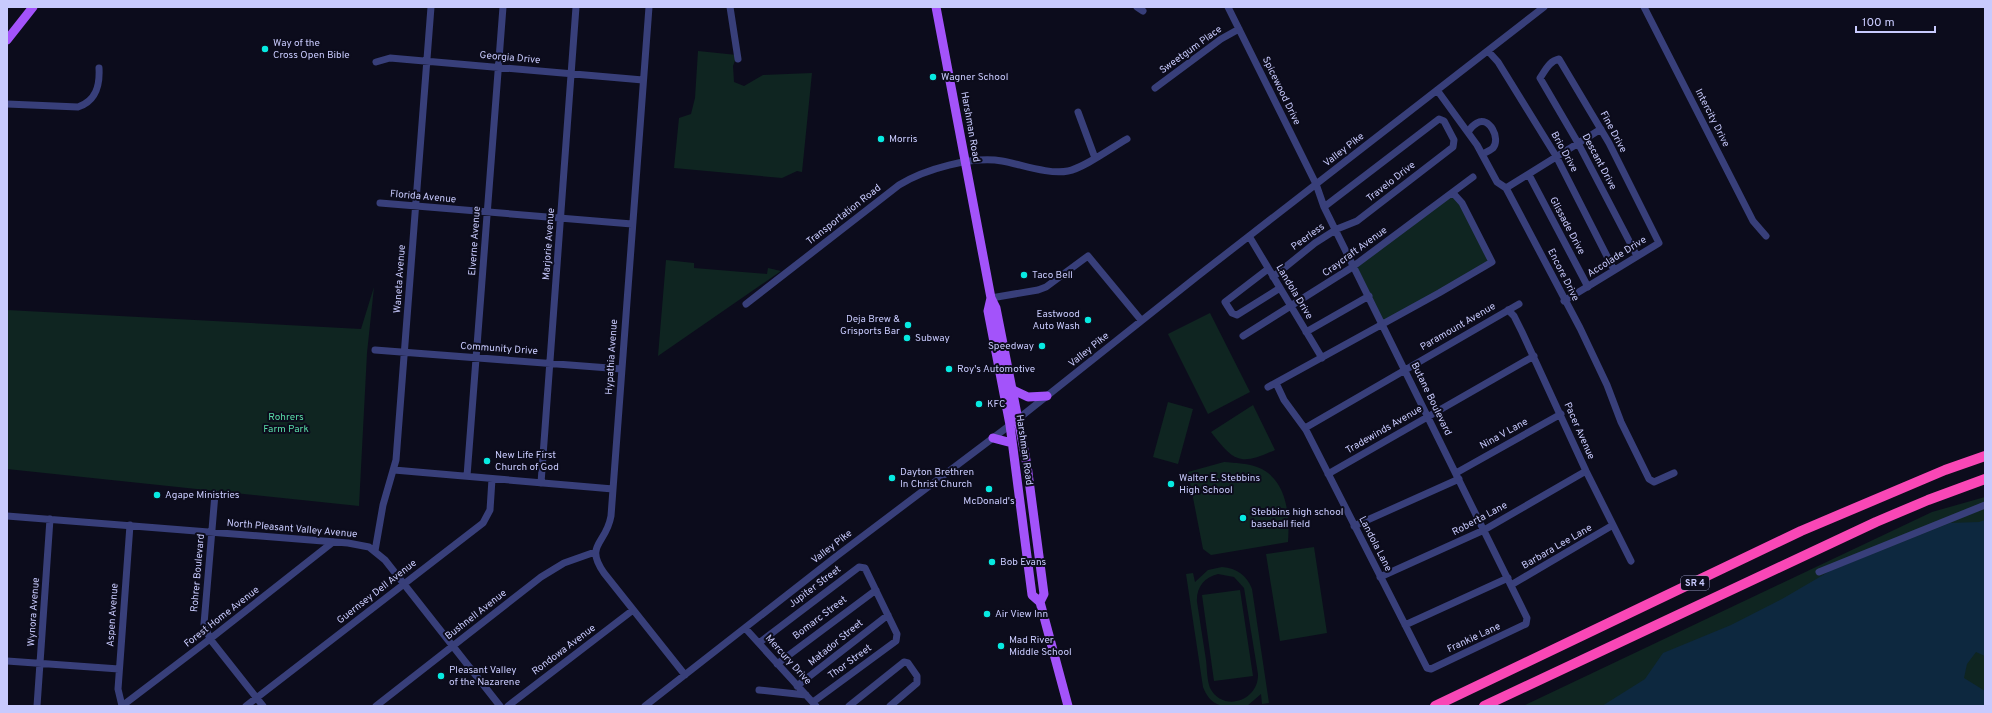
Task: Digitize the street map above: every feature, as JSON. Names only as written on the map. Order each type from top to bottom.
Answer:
[{"type":"highway","name":"SR 4","points":[[1435,706],[1808,528],[1945,470],[1985,456]]},
{"type":"highway","name":"SR 4","points":[[1484,706],[1876,522],[1928,500],[1985,479]]},
{"type":"main road","points":[[7,40],[33,7]]},
{"type":"main road","name":"Harshman Road","points":[[936,7],[991,298],[996,308],[1013,390],[1026,465],[1044,594],[1040,602]]},
{"type":"main road","name":"Harshman Road","points":[[991,298],[988,311],[1010,425],[1032,595],[1040,602],[1068,706]]},
{"type":"main road","points":[[1013,390],[1028,397],[1047,396]]},
{"type":"main road","points":[[993,438],[1012,443]]},
{"type":"street","name":"Waneta Avenue","points":[[375,551],[382,505],[394,470],[431,7]]},
{"type":"street","name":"Elverne Avenue","points":[[467,476],[503,7]]},
{"type":"street","name":"Marjorie Avenue","points":[[541,483],[576,7]]},
{"type":"street","name":"Hypathia Avenue","points":[[595,552],[610,522],[649,7]]},
{"type":"street","points":[[730,7],[738,59]]},
{"type":"street","name":"Spicewood Drive","points":[[1228,7],[1316,184]]},
{"type":"street","name":"Valley Pike","points":[[645,706],[892,514],[1018,419],[1141,320],[1544,7]]},
{"type":"street","name":"Intercity Drive","points":[[1644,7],[1753,221],[1766,236]]},
{"type":"street","name":"Sweetgum Place","points":[[1155,88],[1221,39],[1239,29]]},
{"type":"street","name":"Brio Drive","points":[[1488,51],[1498,62],[1556,156],[1614,270]]},
{"type":"street","name":"Georgia Drive","points":[[376,62],[390,58],[643,80]]},
{"type":"street","name":"Fine Drive","points":[[1540,78],[1550,63],[1559,59],[1601,129],[1659,243]]},
{"type":"street","points":[[7,104],[83,105],[95,94],[99,82],[99,68]]},
{"type":"street","name":"Descant Drive","points":[[1540,78],[1578,143],[1637,256]]},
{"type":"street","name":"Encore Drive","points":[[1437,90],[1468,132],[1497,182],[1506,188],[1564,301],[1580,328],[1607,385],[1621,422],[1649,480],[1657,481],[1674,473]]},
{"type":"street","points":[[1078,112],[1095,158]]},
{"type":"street","name":"Travelo Drive","points":[[1324,207],[1439,119],[1444,120],[1454,140],[1454,144],[1357,221],[1337,229]]},
{"type":"street","points":[[1468,132],[1476,123],[1481,122],[1487,123],[1493,129],[1495,145],[1493,148],[1482,154]]},
{"type":"street","points":[[1506,188],[1601,129]]},
{"type":"street","name":"Transportation Road","points":[[746,304],[899,185],[928,171],[965,162],[1000,160],[1048,171],[1067,172],[1095,158],[1127,139]]},
{"type":"street","name":"Glissade Drive","points":[[1529,175],[1588,287]]},
{"type":"street","name":"Craycraft Avenue","points":[[1243,336],[1291,307],[1354,265],[1473,177]]},
{"type":"street","name":"Butane Boulevard","points":[[1316,184],[1324,207],[1337,229],[1458,476],[1527,618],[1527,622]]},
{"type":"street","points":[[1268,387],[1492,262],[1462,203],[1453,193]]},
{"type":"street","name":"Florida Avenue","points":[[380,203],[632,224]]},
{"type":"street","name":"Peerless","points":[[1273,277],[1315,242],[1337,229]]},
{"type":"street","name":"Landola Drive","points":[[1249,236],[1322,358]]},
{"type":"street","name":"Accolade Drive","points":[[1564,301],[1659,243]]},
{"type":"street","points":[[991,298],[1038,290],[1046,287],[1088,256],[1141,320]]},
{"type":"street","points":[[1268,269],[1225,302],[1232,313],[1237,315],[1280,288]]},
{"type":"street","points":[[1306,332],[1369,296]]},
{"type":"street","name":"Paramount Avenue","points":[[1305,428],[1519,304]]},
{"type":"street","name":"Pacer Avenue","points":[[1508,310],[1514,316],[1534,356],[1586,471],[1631,562]]},
{"type":"street","name":"Community Drive","points":[[375,350],[622,369]]},
{"type":"street","name":"Tradewinds Avenue","points":[[1328,474],[1534,356]]},
{"type":"street","points":[[1276,383],[1284,400],[1305,428]]},
{"type":"street","name":"Nina V Lane","points":[[1458,476],[1561,414]]},
{"type":"street","name":"Landola Lane","points":[[1305,428],[1427,668]]},
{"type":"street","points":[[394,470],[612,489]]},
{"type":"street","name":"Roberta Lane","points":[[1380,577],[1484,530],[1586,471]]},
{"type":"street","points":[[1354,526],[1458,476]]},
{"type":"street","name":"Guernsey Dell Avenue","points":[[246,706],[486,519],[490,510],[492,478]]},
{"type":"street","name":"Rohrer Boulevard","points":[[215,494],[204,618],[206,630],[210,639],[263,706]]},
{"type":"street","points":[[1819,572],[1985,505]]},
{"type":"street","name":"North Pleasant Valley Avenue","points":[[7,516],[361,544],[375,551],[385,560],[500,706]]},
{"type":"street","name":"Wynora Avenue","points":[[37,706],[50,519]]},
{"type":"street","name":"Aspen Avenue","points":[[122,706],[118,695],[119,669],[130,526]]},
{"type":"street","name":"Barbara Lee Lane","points":[[1405,625],[1509,582],[1613,526]]},
{"type":"street","name":"Forest Home Avenue","points":[[122,706],[333,542]]},
{"type":"street","points":[[595,552],[596,562],[685,675]]},
{"type":"street","name":"Bushnell Avenue","points":[[376,706],[552,569],[575,558],[595,552]]},
{"type":"street","name":"Jupiter Street","points":[[759,642],[859,567],[865,568],[876,590]]},
{"type":"street","points":[[876,590],[888,615]]},
{"type":"street","name":"Bomarc Street","points":[[777,664],[876,590]]},
{"type":"street","name":"Rondowa Avenue","points":[[508,706],[633,610]]},
{"type":"street","name":"Thor Street","points":[[815,704],[894,642],[897,637],[888,615]]},
{"type":"street","name":"Matador Street","points":[[798,686],[888,615]]},
{"type":"street","name":"Frankie Lane","points":[[1427,668],[1432,669],[1524,626],[1527,622]]},
{"type":"street","name":"Mercury Drive","points":[[745,628],[815,704]]},
{"type":"street","points":[[7,660],[119,669]]},
{"type":"street","points":[[849,706],[904,662],[908,663],[917,676],[917,683],[890,706]]},
{"type":"street","points":[[759,690],[806,695]]},
{"type":"green space","points":[[698,51],[737,55],[733,66],[734,82],[744,86],[763,75],[812,73],[802,172],[797,171],[782,178],[674,168],[679,118],[691,114],[695,98]]},
{"type":"green space","points":[[1453,193],[1492,262],[1383,323],[1354,265]]},
{"type":"green space","points":[[666,260],[694,263],[694,268],[767,274],[768,268],[781,271],[658,356]]},
{"type":"green space","name":"Rohrers Farm Park","points":[[374,287],[367,353],[359,506],[7,469],[7,310],[361,329]]},
{"type":"green space","points":[[1210,313],[1250,392],[1208,414],[1168,334]]},
{"type":"green space","points":[[1168,402],[1193,409],[1178,464],[1153,457]]},
{"type":"green space","points":[[1253,405],[1275,450],[1253,458],[1238,458],[1226,450],[1211,432]]},
{"type":"green space","name":"Stebbins high school baseball field","points":[[1224,462],[1257,467],[1267,472],[1275,480],[1281,488],[1287,509],[1288,542],[1211,555],[1203,549],[1188,472]]},
{"type":"green space","points":[[1985,497],[1985,706],[1523,706],[1932,512]]},
{"type":"green space","points":[[1314,547],[1327,633],[1280,641],[1266,554]]},
{"type":"green space","points":[[1222,567],[1232,569],[1241,574],[1250,584],[1269,703],[1262,704],[1261,694],[1247,706],[1220,705],[1211,700],[1203,687],[1186,574],[1193,573],[1195,582],[1208,570]],"holes":[[[1218,574],[1234,577],[1244,588],[1258,674],[1257,683],[1253,691],[1247,697],[1231,702],[1216,696],[1210,688],[1197,597],[1202,584],[1213,575]]]},
{"type":"green space","points":[[1240,590],[1253,676],[1214,681],[1202,595]]},
{"type":"water","points":[[1985,520],[1985,656],[1976,652],[1967,664],[1964,678],[1985,691],[1985,706],[1602,706],[1645,679],[1663,653],[1731,625],[1782,599],[1830,571],[1950,523],[1979,522]]},
{"type":"place","name":"Way of the Cross Open Bible","points":[[265,49]]},
{"type":"place","name":"Wagner School","points":[[933,77]]},
{"type":"place","name":"Morris","points":[[881,139]]},
{"type":"place","name":"Taco Bell","points":[[1024,275]]},
{"type":"place","name":"Eastwood Auto Wash","points":[[1088,320]]},
{"type":"place","name":"Deja Brew & Grisports Bar","points":[[908,325]]},
{"type":"place","name":"Subway","points":[[907,338]]},
{"type":"place","name":"Speedway","points":[[1042,346]]},
{"type":"place","name":"Roy's Automotive","points":[[949,369]]},
{"type":"place","name":"KFC","points":[[979,404]]},
{"type":"place","name":"New Life First Church of God","points":[[487,461]]},
{"type":"place","name":"Dayton Brethren In Christ Church","points":[[892,478]]},
{"type":"place","name":"Walter E. Stebbins High School","points":[[1171,484]]},
{"type":"place","name":"McDonald's","points":[[989,489]]},
{"type":"place","name":"Agape Ministries","points":[[157,495]]},
{"type":"place","name":"Stebbins high school baseball field","points":[[1243,518]]},
{"type":"place","name":"Bob Evans","points":[[992,562]]},
{"type":"place","name":"Air View Inn","points":[[987,614]]},
{"type":"place","name":"Mad River Middle School","points":[[1001,646]]},
{"type":"place","name":"Pleasant Valley of the Nazarene","points":[[441,676]]}]
